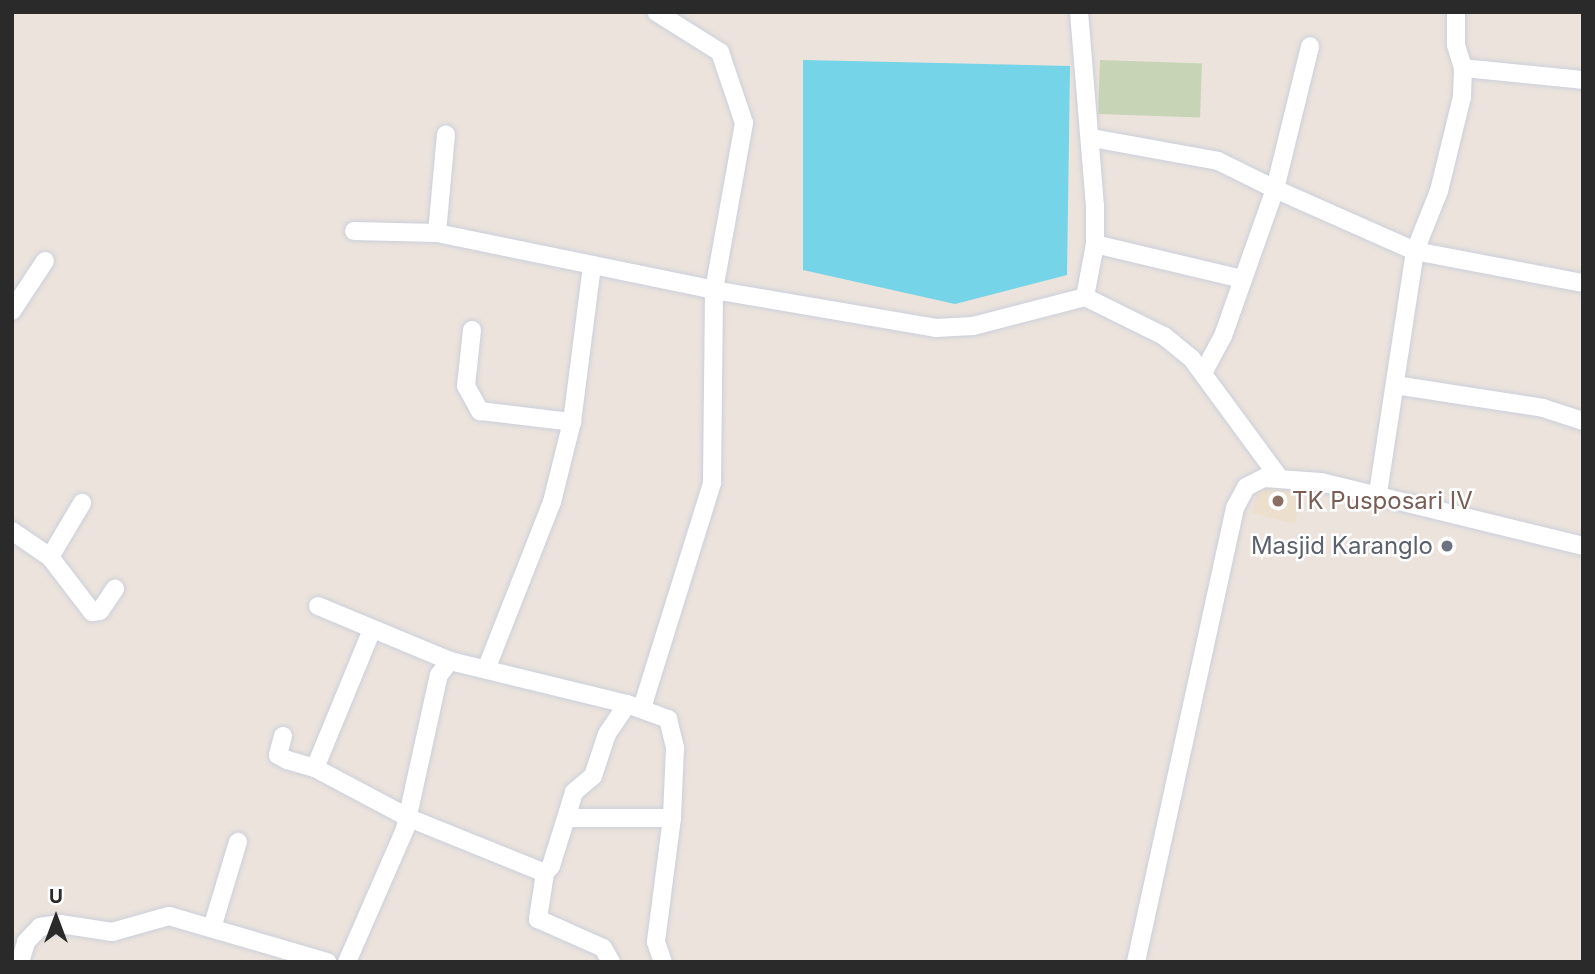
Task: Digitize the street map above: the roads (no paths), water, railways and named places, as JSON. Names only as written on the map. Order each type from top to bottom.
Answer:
[{"type":"street","points":[[611,962],[603,948],[538,919],[545,873],[551,866],[574,792],[593,776],[607,734],[634,706],[712,483],[713,290],[743,114],[720,52],[656,12]]},
{"type":"street","points":[[1079,12],[1078,36],[1092,138],[1095,244],[1085,297]]},
{"type":"street","points":[[1378,493],[1415,251],[1455,138],[1464,68],[1456,45],[1456,12]]},
{"type":"street","points":[[1203,373],[1223,336],[1275,189],[1311,46]]},
{"type":"street","points":[[1464,68],[1583,80]]},
{"type":"street","points":[[438,233],[446,134]]},
{"type":"street","points":[[1092,138],[1219,161],[1415,251],[1583,283]]},
{"type":"street","points":[[354,231],[438,233],[713,290],[954,329],[1085,297],[1164,336],[1203,373],[1280,479]]},
{"type":"street","points":[[1095,244],[1242,279]]},
{"type":"street","points":[[12,311],[45,261]]},
{"type":"street","points":[[487,667],[552,502],[572,422],[593,265]]},
{"type":"street","points":[[472,330],[466,386],[480,411],[572,422]]},
{"type":"street","points":[[1395,385],[1544,408],[1583,421]]},
{"type":"street","points":[[1136,962],[1235,508],[1246,487],[1264,478],[1378,493],[1477,523],[1583,546]]},
{"type":"street","points":[[50,557],[82,503]]},
{"type":"street","points":[[12,531],[50,557],[92,612],[100,611],[115,589]]},
{"type":"street","points":[[318,606],[450,661],[487,667],[634,706],[668,719],[673,727],[672,818],[656,935],[663,962]]},
{"type":"street","points":[[315,768],[373,630]]},
{"type":"street","points":[[347,962],[409,818],[439,675],[450,661]]},
{"type":"street","points":[[283,736],[278,755],[315,768],[409,818],[545,873]]},
{"type":"street","points":[[568,818],[672,818]]},
{"type":"street","points":[[212,928],[239,842]]},
{"type":"street","points":[[20,962],[26,942],[40,927],[61,923],[112,932],[169,916],[327,962]]},
{"type":"water","points":[[803,60],[1070,66],[1067,275],[955,304],[803,270]]},
{"type":"place","name":"TK Pusposari IV","points":[[1278,501]]},
{"type":"place","name":"Masjid Karanglo","points":[[1447,546]]}]
